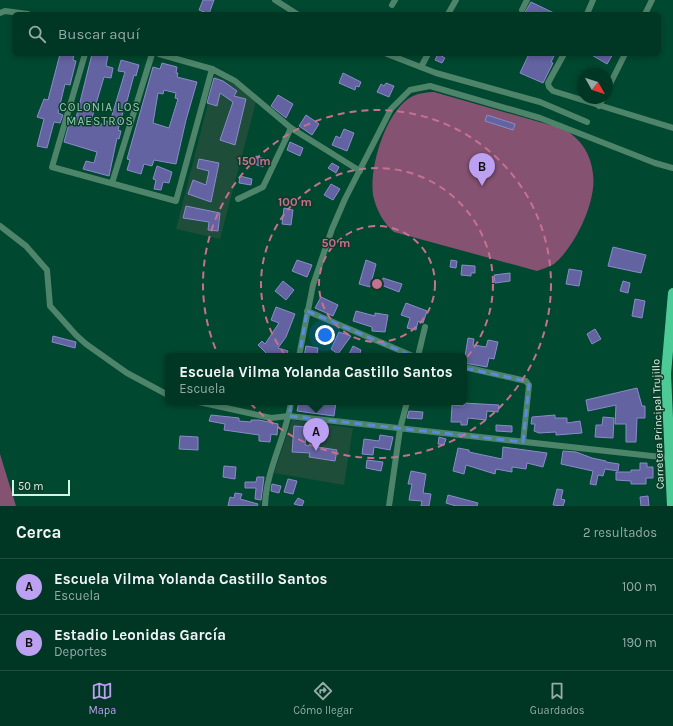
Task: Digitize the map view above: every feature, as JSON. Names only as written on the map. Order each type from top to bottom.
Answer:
[{"type":"main road","name":"Carretera Principal Trujillo","points":[[672,506],[666,374],[673,296]]},
{"type":"street","points":[[275,0],[295,12]]},
{"type":"street","points":[[449,12],[456,0]]},
{"type":"street","points":[[522,10],[527,0]]},
{"type":"street","points":[[588,12],[593,0]]},
{"type":"street","points":[[646,12],[652,0]]},
{"type":"street","points":[[0,13],[5,11],[13,12]]},
{"type":"street","points":[[84,56],[52,167],[176,201],[212,69]]},
{"type":"street","points":[[112,183],[151,56]]},
{"type":"street","points":[[166,56],[212,69],[235,81],[291,128],[360,171]]},
{"type":"street","points":[[392,56],[436,73],[540,102],[587,122]]},
{"type":"street","points":[[421,67],[427,56]]},
{"type":"street","points":[[563,56],[548,83],[549,87],[553,91],[673,128]]},
{"type":"street","points":[[613,78],[624,56]]},
{"type":"street","points":[[300,353],[313,285],[332,229],[345,199],[391,109],[410,90],[430,86],[540,118],[655,163],[673,168]]},
{"type":"street","points":[[238,198],[263,187],[291,128]]},
{"type":"street","points":[[0,226],[26,246],[47,270],[50,306],[76,335],[86,344],[127,373],[165,393]]},
{"type":"street","points":[[307,311],[406,353]]},
{"type":"street","points":[[419,353],[425,326]]},
{"type":"street","points":[[467,368],[526,381],[529,385],[523,442]]},
{"type":"street","points":[[212,405],[271,418],[289,416],[670,458]]},
{"type":"street","points":[[265,506],[269,475],[289,416],[291,405]]},
{"type":"street","points":[[389,506],[400,428],[406,405]]},
{"type":"highlighted area","points":[[307,311],[417,358],[526,381],[529,385],[523,442],[289,416]]},
{"type":"shaded area","points":[[215,76],[237,86],[256,102],[220,239],[176,229]]},
{"type":"shaded area","points":[[434,92],[564,129],[580,142],[590,160],[592,167],[592,197],[577,235],[570,247],[554,264],[537,271],[394,232],[383,220],[374,200],[372,183],[381,140],[387,126],[403,103],[413,96]]},
{"type":"shaded area","points":[[292,420],[353,428],[344,485],[274,473]]},
{"type":"shaded area","points":[[0,454],[16,506],[0,506]]},
{"type":"building","points":[[203,0],[214,0],[210,12],[199,10]]},
{"type":"building","points":[[531,2],[552,12],[525,12]]},
{"type":"building","points":[[59,56],[74,56],[73,60],[76,61],[70,85],[65,84],[58,113],[63,115],[60,123],[54,122],[47,148],[37,146],[44,119],[37,117],[44,99],[48,100]]},
{"type":"building","points":[[92,56],[108,56],[106,66],[113,68],[111,78],[104,77],[91,121],[105,125],[106,121],[110,122],[125,72],[118,71],[121,60],[139,65],[136,76],[134,75],[118,130],[121,131],[119,139],[117,138],[109,176],[83,169],[86,161],[94,163],[97,152],[64,142],[71,117],[76,118]]},
{"type":"building","points":[[437,56],[445,58],[442,63],[435,60]]},
{"type":"building","points":[[528,56],[554,56],[551,62],[553,63],[543,83],[520,73]]},
{"type":"building","points":[[593,56],[612,56],[607,64]]},
{"type":"building","points":[[162,63],[177,67],[177,77],[197,82],[186,120],[176,164],[154,160],[152,166],[144,164],[141,174],[127,170],[130,160],[127,159],[153,67],[160,69]],"holes":[[[164,90],[176,93],[175,98],[178,99],[169,128],[153,123],[158,93],[163,94]]]},
{"type":"building","points":[[343,73],[361,82],[359,87],[356,86],[355,90],[339,83]]},
{"type":"building","points":[[214,78],[223,81],[237,91],[234,96],[246,99],[235,145],[220,140],[233,102],[220,93],[217,106],[207,103]]},
{"type":"building","points":[[386,83],[394,86],[389,97],[377,92],[381,84],[384,86]]},
{"type":"building","points":[[278,95],[293,104],[286,118],[271,106]]},
{"type":"building","points":[[306,115],[319,124],[312,135],[299,126]]},
{"type":"building","points":[[487,115],[515,124],[513,130],[485,121]]},
{"type":"building","points":[[344,129],[354,133],[347,151],[332,145],[336,136],[340,138]]},
{"type":"building","points":[[290,142],[303,148],[300,156],[287,150]]},
{"type":"building","points":[[256,156],[265,159],[263,167],[254,164]]},
{"type":"building","points":[[199,159],[219,163],[211,202],[188,194],[193,180],[206,185],[209,171],[197,168]]},
{"type":"building","points":[[332,163],[339,167],[336,173],[328,168]]},
{"type":"building","points":[[157,166],[172,172],[169,183],[163,182],[161,190],[154,189],[156,180],[153,179]]},
{"type":"building","points":[[240,176],[252,179],[251,185],[239,183]]},
{"type":"building","points":[[331,184],[340,189],[333,200],[324,195]]},
{"type":"building","points":[[186,206],[220,213],[218,231],[208,230],[209,222],[183,218]]},
{"type":"building","points":[[284,208],[293,210],[291,225],[282,224]]},
{"type":"building","points":[[613,247],[646,255],[641,273],[608,266]]},
{"type":"building","points":[[297,260],[312,265],[307,277],[292,271]]},
{"type":"building","points":[[366,260],[376,264],[370,287],[359,284]]},
{"type":"building","points":[[451,260],[457,261],[456,268],[450,267]]},
{"type":"building","points":[[462,265],[475,266],[475,273],[471,273],[471,276],[461,275]]},
{"type":"building","points":[[569,269],[582,271],[579,286],[566,284]]},
{"type":"building","points":[[510,273],[510,281],[495,283],[494,275]]},
{"type":"building","points":[[383,278],[402,284],[399,292],[381,285]]},
{"type":"building","points":[[283,281],[294,290],[286,300],[275,291]]},
{"type":"building","points":[[623,281],[630,283],[628,293],[620,291]]},
{"type":"building","points":[[321,297],[338,305],[333,316],[315,308]]},
{"type":"building","points":[[635,299],[645,301],[642,318],[632,316]]},
{"type":"building","points":[[406,303],[427,311],[423,323],[418,321],[416,330],[407,328],[410,318],[401,315]]},
{"type":"building","points":[[276,307],[295,314],[286,337],[278,348],[288,351],[287,353],[266,353],[258,345],[262,341],[265,344],[279,323],[271,320]]},
{"type":"building","points":[[356,311],[375,316],[375,313],[388,315],[385,332],[372,331],[372,327],[353,321]]},
{"type":"building","points":[[595,329],[601,339],[592,344],[587,334]]},
{"type":"building","points":[[339,332],[351,336],[339,353],[331,349]]},
{"type":"building","points":[[53,336],[76,342],[75,348],[52,342]]},
{"type":"building","points":[[468,338],[474,339],[473,345],[486,347],[488,340],[498,342],[494,359],[489,358],[487,367],[467,364],[467,353],[466,353]]},
{"type":"building","points":[[306,346],[318,348],[317,353],[305,353]]},
{"type":"building","points":[[353,346],[361,350],[360,353],[350,353]]},
{"type":"building","points":[[637,388],[642,406],[645,406],[645,418],[637,418],[636,442],[626,442],[626,424],[615,424],[616,405],[588,411],[586,400]]},
{"type":"building","points":[[467,403],[499,405],[498,412],[487,411],[486,420],[468,418],[467,425],[461,425],[461,422],[451,422],[452,405],[467,405]]},
{"type":"building","points":[[298,405],[336,405],[334,416],[297,411]]},
{"type":"building","points":[[409,411],[423,412],[422,419],[407,418]]},
{"type":"building","points":[[211,415],[239,418],[239,421],[251,422],[251,420],[259,420],[278,424],[277,435],[271,434],[270,442],[259,441],[259,435],[224,430],[225,424],[209,421]]},
{"type":"building","points":[[555,415],[555,418],[567,418],[567,423],[580,421],[582,433],[556,435],[556,432],[539,433],[534,431],[535,424],[531,424],[532,417]]},
{"type":"building","points":[[603,417],[614,418],[613,438],[595,437],[596,425],[602,425]]},
{"type":"building","points":[[496,425],[512,426],[512,432],[496,431]]},
{"type":"building","points":[[294,426],[307,427],[305,445],[337,450],[335,461],[309,457],[310,453],[292,452]]},
{"type":"building","points":[[380,435],[393,437],[390,450],[374,447],[373,455],[362,454],[364,439],[379,441]]},
{"type":"building","points":[[180,436],[198,437],[198,450],[179,449]]},
{"type":"building","points":[[439,437],[446,439],[444,445],[438,444]]},
{"type":"building","points":[[503,447],[547,453],[543,467],[527,463],[526,469],[512,467],[512,472],[496,469],[495,474],[466,465],[464,474],[453,471],[458,448],[469,450],[469,452],[502,459]]},
{"type":"building","points":[[563,451],[576,452],[606,462],[619,464],[618,471],[605,469],[603,476],[598,475],[596,485],[590,484],[593,471],[561,464]]},
{"type":"building","points":[[367,460],[383,462],[381,471],[366,468]]},
{"type":"building","points":[[640,463],[647,463],[647,467],[653,467],[653,478],[646,478],[646,484],[631,484],[631,481],[616,480],[616,472],[631,472],[631,470],[640,470]]},
{"type":"building","points":[[224,466],[236,467],[235,479],[223,477]]},
{"type":"building","points":[[411,471],[426,474],[423,493],[431,494],[429,506],[421,506],[422,501],[409,500],[412,484],[408,484]]},
{"type":"building","points":[[257,477],[264,477],[261,500],[255,499],[256,488],[245,488],[245,482],[256,482]]},
{"type":"building","points":[[288,479],[297,481],[293,494],[284,492]]},
{"type":"building","points":[[272,484],[281,486],[279,493],[271,491]]},
{"type":"building","points":[[557,489],[563,490],[561,499],[565,500],[563,506],[553,505]]},
{"type":"building","points":[[235,493],[242,494],[240,499],[258,504],[257,506],[228,506],[230,497],[234,498]]},
{"type":"building","points":[[448,495],[478,503],[477,506],[456,506],[446,503]]},
{"type":"building","points":[[648,496],[649,506],[641,506],[640,497]]},
{"type":"building","points":[[298,498],[304,501],[302,506],[294,504]]},
{"type":"place","name":"Estadio Leonidas García","points":[[482,186]]},
{"type":"place","name":"Escuela Vilma Yolanda Castillo Santos","points":[[316,451]]},
{"type":"district","name":"COLONIA LOS MAESTROS","points":[[100,114]]}]
